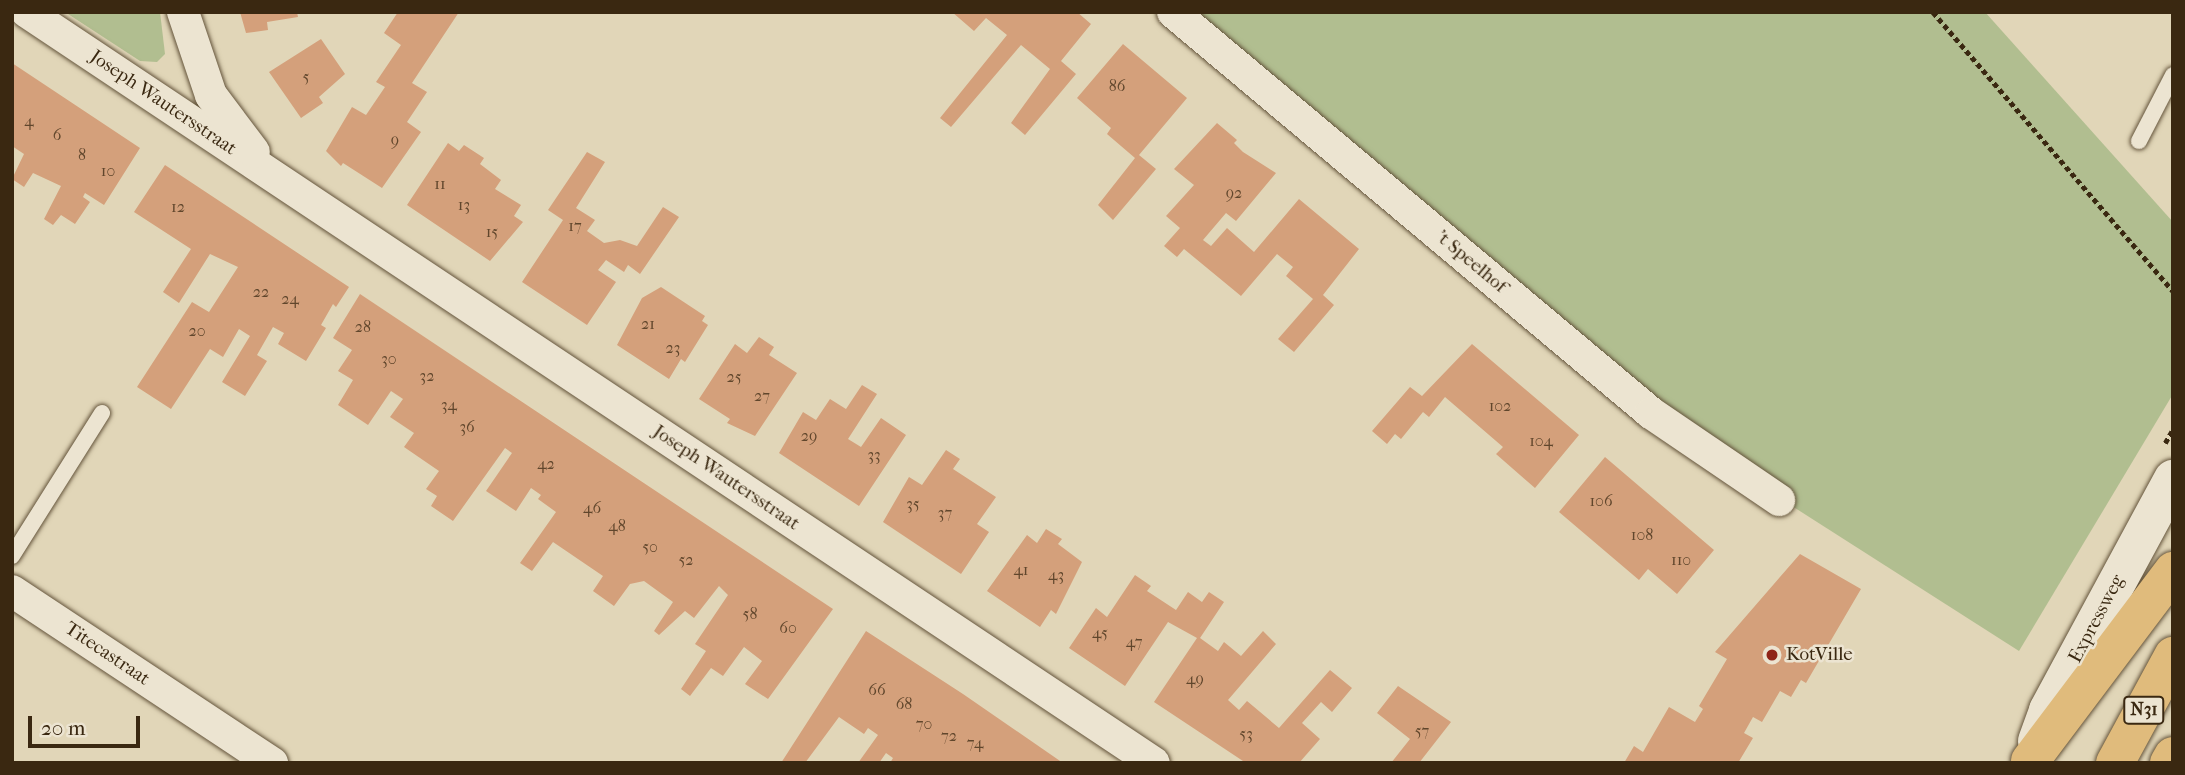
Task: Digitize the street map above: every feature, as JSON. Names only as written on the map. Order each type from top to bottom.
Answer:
[{"type":"highway","points":[[2029,762],[2173,571]]},
{"type":"highway","name":"N31","points":[[2115,763],[2173,656]]},
{"type":"highway","points":[[2169,763],[2173,756]]},
{"type":"street","name":"Joseph Wautersstraat","points":[[27,12],[1154,763]]},
{"type":"street","name":"Joseph Wautersstraat","points":[[183,12],[211,95],[263,162],[299,193]]},
{"type":"street","name":"'t Speelhof","points":[[1173,12],[1651,414],[1779,499]]},
{"type":"street","name":"Expressweg","points":[[2029,762],[2048,710],[2173,479]]},
{"type":"street","name":"Titecastraat","points":[[12,591],[272,763]]},
{"type":"lane","points":[[2139,141],[2173,75]]},
{"type":"lane","points":[[12,556],[102,414]]},
{"type":"path","points":[[1933,12],[2173,291]]},
{"type":"green space","points":[[65,12],[160,12],[165,54],[157,62],[140,61]]},
{"type":"green space","points":[[1185,12],[1985,12],[2173,222],[2173,394],[2019,651],[1781,499],[1651,400]]},
{"type":"building","points":[[240,12],[297,12],[298,17],[267,22],[268,30],[246,33]]},
{"type":"building","points":[[398,12],[459,12],[412,83],[427,92],[407,122],[421,132],[382,188],[343,163],[341,166],[326,151],[352,107],[366,115],[385,87],[376,82],[401,45],[384,33]]},
{"type":"building","points":[[952,12],[1077,12],[1091,24],[1061,61],[1076,74],[1025,135],[1011,123],[1050,69],[1021,45],[951,127],[940,118],[1007,35],[986,18],[974,31]]},
{"type":"building","points":[[321,39],[345,74],[319,97],[323,103],[301,118],[269,72]]},
{"type":"building","points":[[1123,44],[1187,98],[1139,155],[1156,169],[1113,220],[1098,205],[1135,158],[1107,134],[1111,128],[1077,98]]},
{"type":"building","points":[[12,63],[140,148],[104,205],[85,193],[83,197],[90,202],[75,224],[61,215],[53,225],[44,219],[61,186],[33,173],[24,187],[12,179],[24,154],[12,146]]},
{"type":"building","points":[[1217,123],[1237,140],[1234,143],[1243,152],[1276,173],[1236,221],[1226,213],[1203,240],[1211,246],[1227,228],[1254,252],[1299,199],[1359,249],[1323,295],[1334,305],[1294,352],[1278,339],[1313,299],[1286,276],[1293,267],[1277,254],[1241,296],[1184,249],[1177,257],[1164,246],[1180,228],[1166,216],[1194,185],[1174,169]]},
{"type":"building","points":[[448,143],[459,151],[464,145],[484,158],[480,164],[501,180],[495,189],[521,205],[514,216],[523,222],[490,261],[407,205]]},
{"type":"building","points":[[587,152],[605,162],[576,208],[595,220],[587,231],[604,243],[620,240],[637,246],[663,207],[679,217],[640,274],[628,265],[624,272],[606,260],[598,270],[616,282],[587,325],[522,282],[563,220],[548,210]]},
{"type":"building","points":[[165,165],[349,287],[336,307],[333,304],[321,325],[326,328],[306,361],[278,344],[284,333],[273,327],[257,355],[267,361],[245,396],[222,382],[250,336],[239,329],[223,357],[210,349],[171,409],[137,387],[192,302],[209,312],[238,267],[210,254],[179,303],[163,292],[191,249],[134,212]]},
{"type":"building","points":[[661,287],[705,316],[702,321],[708,325],[685,362],[681,359],[669,379],[617,345],[642,298]]},
{"type":"building","points":[[360,294],[833,609],[768,699],[745,684],[762,661],[744,647],[723,676],[711,668],[690,696],[681,689],[706,651],[695,644],[728,595],[719,586],[694,618],[685,611],[659,635],[654,631],[673,602],[644,581],[630,584],[614,606],[593,591],[603,576],[553,542],[532,571],[520,563],[556,512],[538,499],[541,495],[531,488],[516,511],[486,491],[512,453],[505,448],[453,521],[431,506],[437,496],[426,489],[439,471],[404,447],[414,433],[390,417],[403,399],[391,391],[368,425],[338,405],[353,380],[338,371],[352,350],[333,338]]},
{"type":"building","points":[[759,337],[774,347],[769,355],[797,373],[755,436],[727,423],[730,419],[699,399],[735,344],[747,353]]},
{"type":"building","points":[[1472,344],[1579,435],[1535,488],[1496,454],[1503,447],[1445,397],[1429,417],[1423,412],[1401,439],[1395,434],[1387,444],[1372,431],[1410,387],[1422,396]]},
{"type":"building","points":[[862,385],[877,394],[848,439],[861,447],[881,418],[906,435],[859,506],[779,453],[803,412],[816,420],[830,399],[846,409]]},
{"type":"building","points":[[946,450],[960,459],[953,469],[996,497],[977,524],[989,532],[961,574],[883,522],[909,477],[922,485]]},
{"type":"building","points":[[1605,457],[1714,550],[1677,594],[1648,569],[1639,580],[1559,512]]},
{"type":"building","points":[[1046,529],[1062,539],[1058,544],[1082,562],[1056,614],[1051,610],[1040,627],[987,591],[1027,535],[1037,543]]},
{"type":"building","name":"KotVille","points":[[1800,554],[1861,589],[1806,683],[1801,680],[1791,697],[1780,691],[1762,722],[1753,717],[1744,733],[1753,738],[1738,763],[1624,763],[1634,746],[1643,752],[1669,707],[1695,722],[1703,709],[1699,706],[1727,659],[1715,652]]},
{"type":"building","points":[[1135,575],[1151,586],[1147,591],[1176,610],[1188,592],[1202,602],[1209,592],[1224,602],[1200,638],[1218,651],[1224,642],[1241,656],[1263,631],[1276,644],[1228,700],[1239,710],[1247,701],[1279,728],[1330,670],[1352,688],[1332,712],[1321,702],[1302,723],[1320,739],[1299,763],[1246,763],[1154,702],[1197,638],[1168,622],[1125,686],[1069,648],[1096,608],[1107,617]]},
{"type":"building","points":[[866,631],[1063,763],[890,763],[893,758],[886,753],[879,763],[858,763],[878,735],[868,728],[864,734],[839,717],[805,763],[781,763]]},
{"type":"building","points":[[1398,686],[1451,722],[1419,763],[1391,763],[1410,739],[1377,713]]},
{"type":"place","name":"KotVille","points":[[1772,655]]}]
